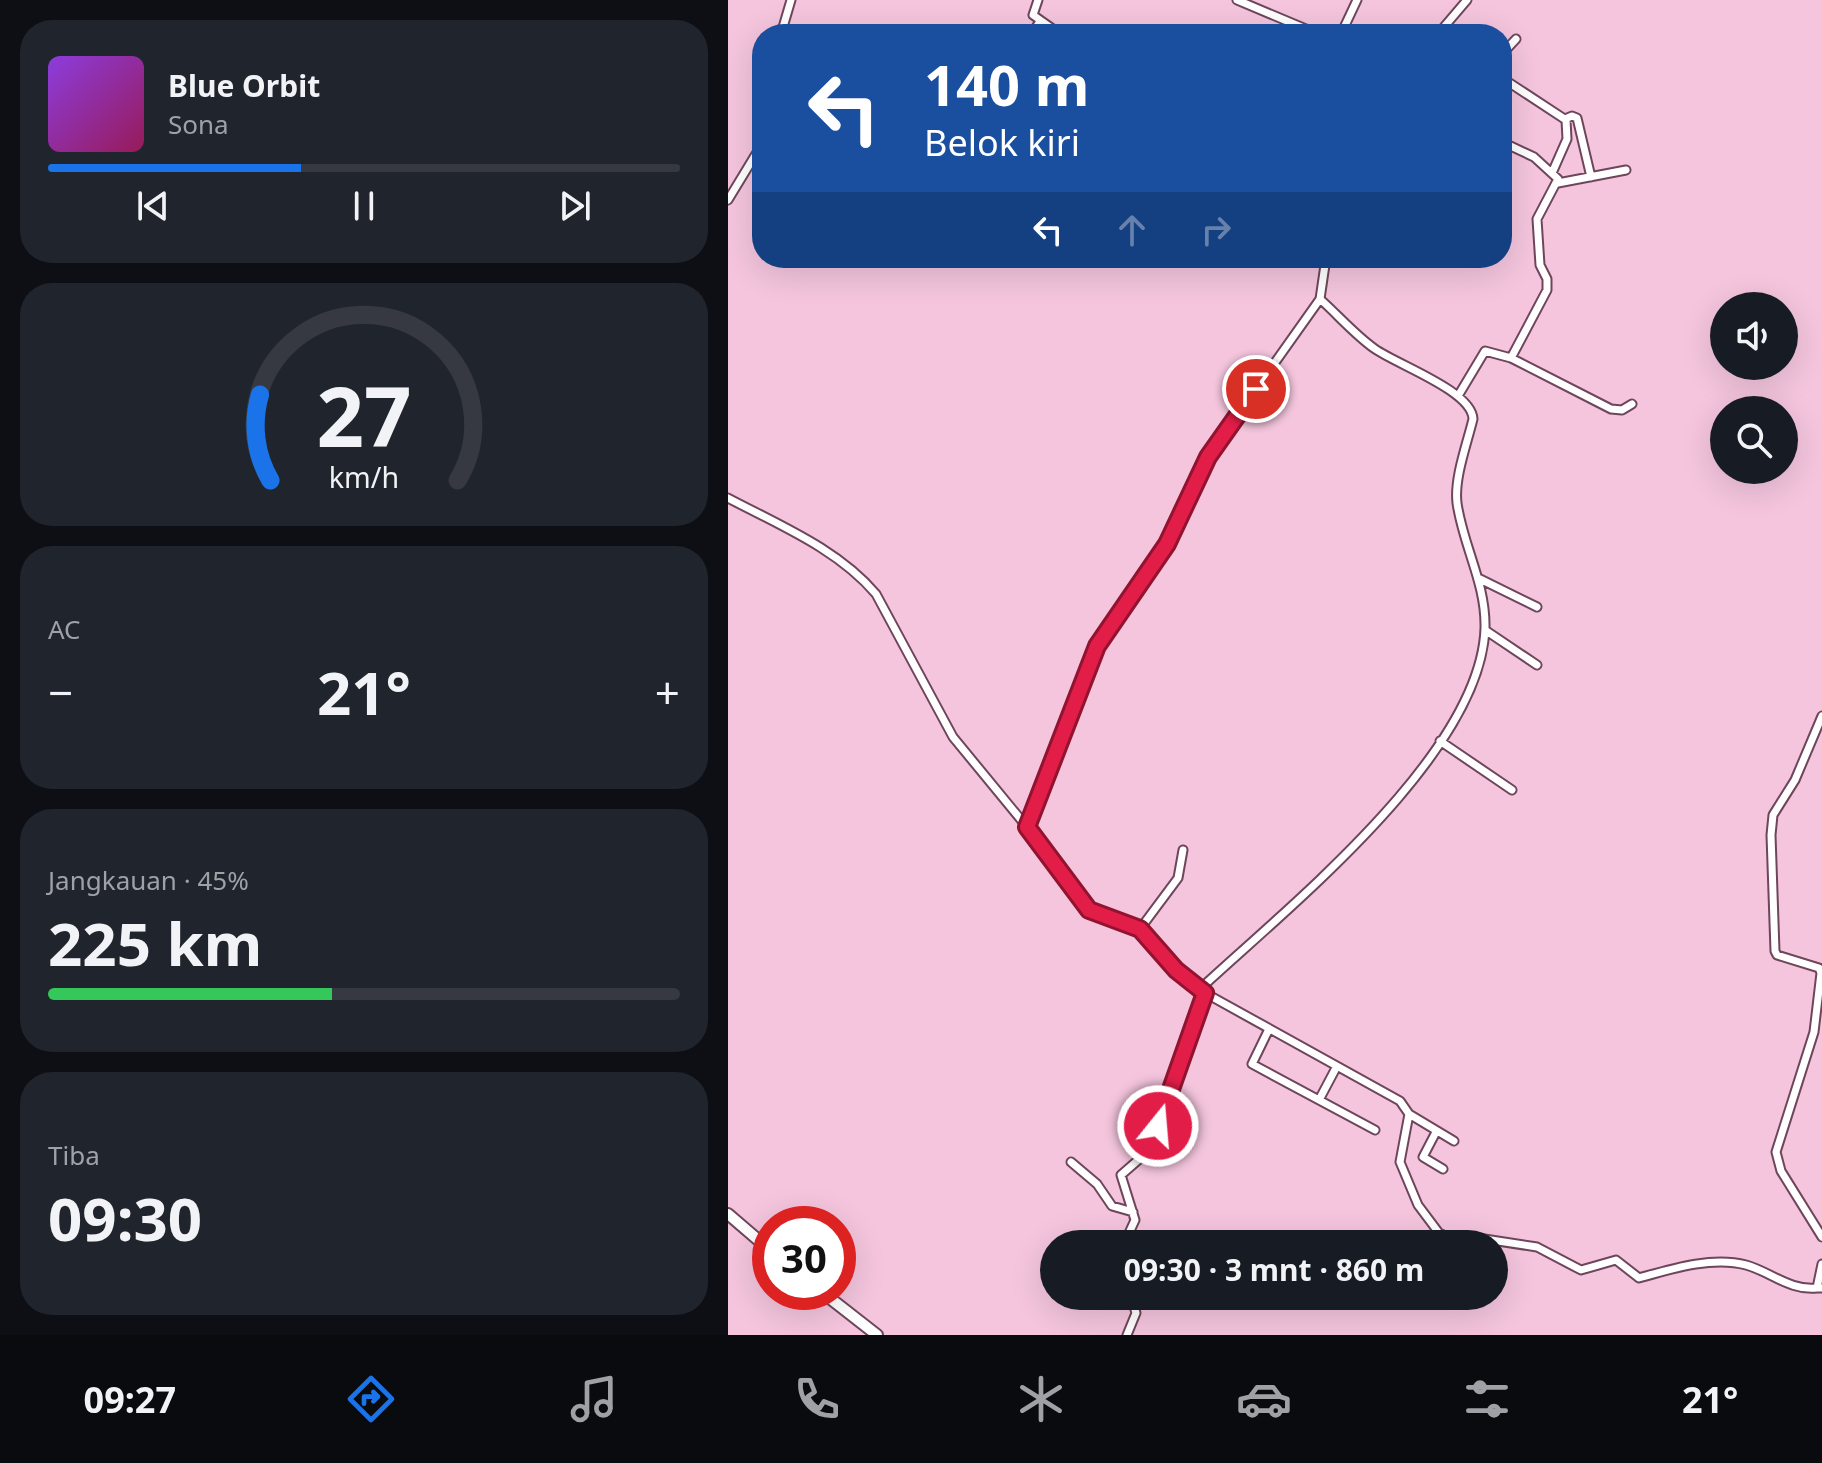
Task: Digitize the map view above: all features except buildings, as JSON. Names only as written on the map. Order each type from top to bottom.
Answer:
[{"type":"street","points":[[784,24],[791,0]]},
{"type":"street","points":[[1038,0],[1033,15],[1045,24]]},
{"type":"street","points":[[1237,0],[1294,24]]},
{"type":"street","points":[[1346,24],[1357,0]]},
{"type":"street","points":[[1447,24],[1467,0]]},
{"type":"street","points":[[1512,43],[1516,39]]},
{"type":"street","points":[[1512,85],[1565,119]]},
{"type":"street","points":[[1565,119],[1572,116],[1577,118],[1591,177]]},
{"type":"street","points":[[1552,173],[1567,139],[1565,119]]},
{"type":"street","points":[[1512,147],[1534,157],[1558,183]]},
{"type":"street","points":[[728,200],[752,160]]},
{"type":"street","points":[[1511,358],[1547,290],[1547,279],[1540,265],[1537,219],[1558,183],[1626,170]]},
{"type":"street","points":[[1027,827],[1097,646],[1167,544],[1208,457],[1320,299],[1325,268]]},
{"type":"street","points":[[1131,1230],[1133,1212],[1121,1175],[1152,1148],[1203,991],[1369,830],[1416,778],[1477,675],[1485,630],[1480,579],[1457,503],[1473,419],[1471,408],[1458,396],[1373,348],[1320,299]]},
{"type":"street","points":[[1458,396],[1485,351],[1511,358],[1611,409],[1622,410],[1632,404]]},
{"type":"street","points":[[728,498],[840,560],[866,581],[876,594],[949,731],[1089,910],[1140,929],[1176,970],[1203,991],[1396,1098],[1409,1114],[1454,1141]]},
{"type":"street","points":[[1480,579],[1537,607]]},
{"type":"street","points":[[1485,630],[1537,665]]},
{"type":"street","points":[[1822,716],[1795,780],[1775,810],[1771,835],[1775,951],[1777,955],[1819,968],[1821,973],[1814,1032],[1776,1152],[1781,1171],[1822,1237]]},
{"type":"street","points":[[1440,741],[1512,790]]},
{"type":"street","points":[[1140,929],[1178,878],[1183,850]]},
{"type":"street","points":[[1269,1029],[1251,1062],[1375,1130]]},
{"type":"street","points":[[1319,1100],[1337,1066]]},
{"type":"street","points":[[1409,1114],[1400,1162],[1418,1205],[1439,1233],[1447,1237],[1465,1236],[1537,1247],[1581,1270],[1616,1260],[1639,1278],[1674,1268],[1735,1263],[1797,1288],[1819,1288],[1822,1264]]},
{"type":"street","points":[[1436,1132],[1423,1157],[1443,1169]]},
{"type":"street","points":[[1071,1162],[1097,1184],[1112,1206],[1133,1212]]},
{"type":"street","points":[[728,1214],[752,1235]]},
{"type":"street","points":[[845,1310],[877,1335]]},
{"type":"street","points":[[1127,1335],[1135,1310]]},
{"type":"route","points":[[1158,1126],[1205,993],[1176,970],[1140,929],[1089,910],[1027,827],[1097,646],[1167,544],[1208,457],[1256,389]]}]
